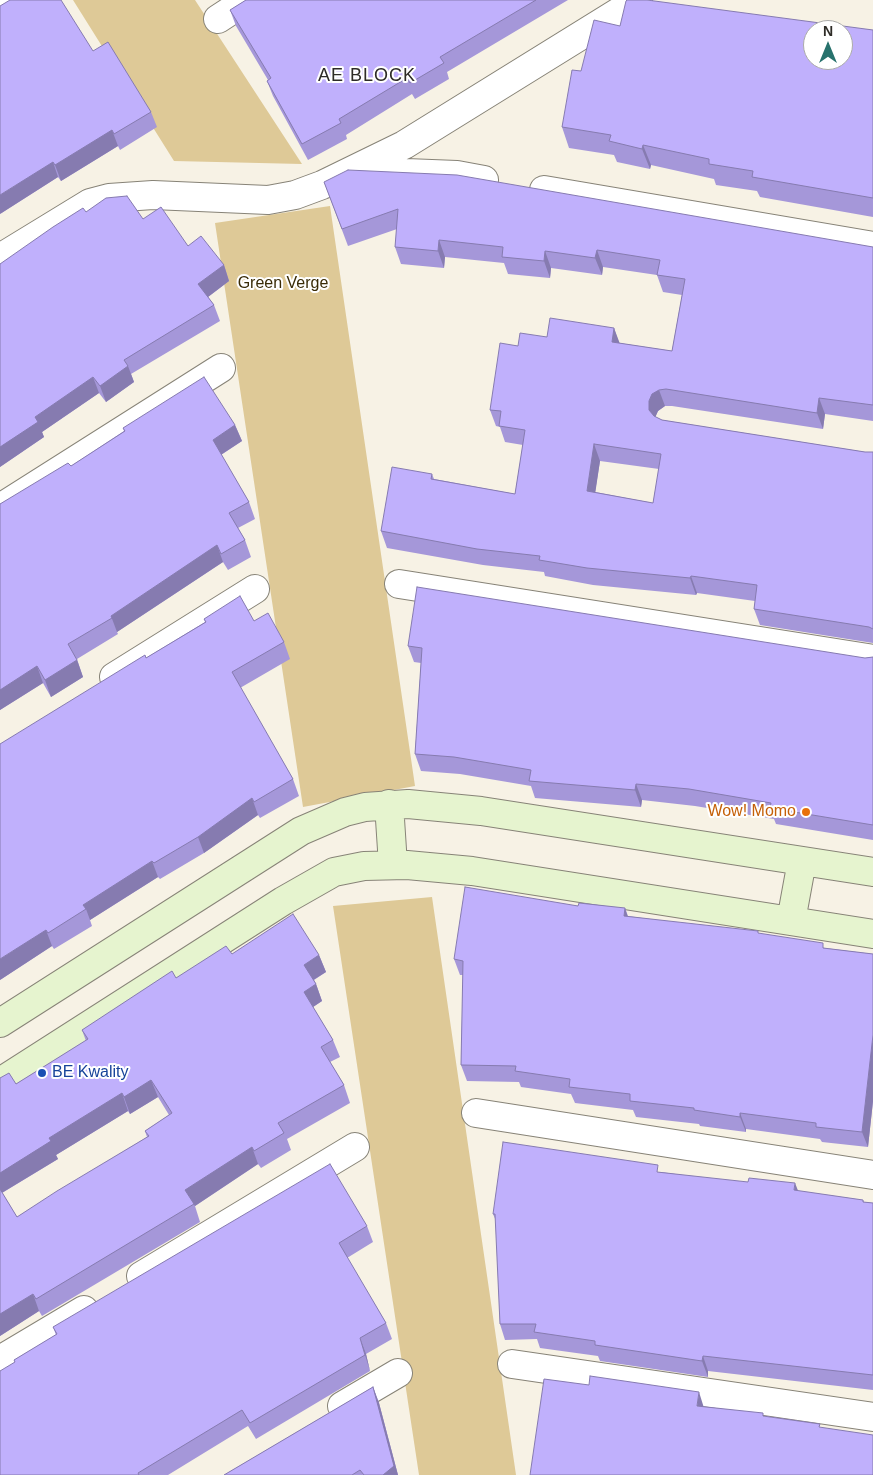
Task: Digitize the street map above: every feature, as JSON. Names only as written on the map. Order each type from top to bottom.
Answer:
[{"type":"main road","points":[[389,804],[393,865]]},
{"type":"main road","points":[[0,1024],[301,831],[345,812],[389,804],[435,805],[481,811],[873,872]]},
{"type":"main road","points":[[791,921],[802,861]]},
{"type":"main road","points":[[0,1082],[283,901],[334,872],[364,866],[430,866],[472,871],[873,934]]},
{"type":"street","points":[[218,19],[247,0]]},
{"type":"street","points":[[0,258],[90,203],[109,198],[153,195],[268,200],[304,192],[404,145],[646,2]]},
{"type":"street","points":[[351,171],[457,175],[873,246]]},
{"type":"street","points":[[0,508],[221,368]]},
{"type":"street","points":[[399,584],[873,659]]},
{"type":"street","points":[[93,689],[254,589]]},
{"type":"street","points":[[476,1113],[873,1175]]},
{"type":"street","points":[[0,1360],[355,1147]]},
{"type":"street","points":[[512,1364],[873,1417]]},
{"type":"street","points":[[321,1419],[398,1373]]},
{"type":"green space","points":[[73,0],[195,0],[302,164],[174,161]]},
{"type":"green space","name":"Green Verge","points":[[330,206],[415,786],[303,807],[215,223]]},
{"type":"green space","points":[[432,897],[516,1475],[419,1475],[333,906]]},
{"type":"building","points":[[10,0],[61,0],[93,51],[108,42],[151,112],[114,134],[112,130],[55,165],[53,162],[0,195],[0,6]]},
{"type":"building","points":[[246,0],[536,0],[440,57],[444,63],[410,83],[407,78],[339,119],[341,123],[302,144],[267,81],[271,78],[230,10]]},
{"type":"building","points":[[627,0],[647,0],[803,21],[803,70],[853,70],[853,27],[873,30],[873,198],[752,177],[753,171],[709,164],[709,159],[643,145],[642,149],[609,141],[611,135],[562,127],[572,70],[581,71],[594,20],[620,26]]},
{"type":"building","points":[[348,170],[457,175],[873,247],[873,405],[819,398],[817,413],[666,389],[652,394],[649,401],[649,410],[654,416],[662,420],[873,452],[873,629],[754,609],[757,585],[691,576],[690,578],[587,568],[539,560],[540,556],[477,549],[381,531],[392,467],[432,474],[431,479],[515,494],[525,430],[499,426],[501,411],[490,410],[500,343],[518,346],[520,333],[547,337],[550,318],[614,328],[612,342],[672,351],[685,279],[657,275],[660,260],[597,250],[595,258],[545,251],[544,261],[502,257],[503,247],[439,240],[438,251],[395,247],[398,209],[342,229],[324,182]],"holes":[[[594,444],[661,454],[653,503],[587,491]]]},
{"type":"building","points":[[127,196],[143,219],[161,207],[188,246],[201,236],[224,265],[198,284],[214,305],[124,360],[128,366],[100,386],[93,377],[35,417],[38,422],[0,447],[0,264],[83,208],[86,212],[106,198]]},
{"type":"building","points":[[204,377],[235,425],[213,440],[249,502],[229,513],[245,540],[221,554],[217,545],[111,616],[112,618],[68,644],[77,660],[45,680],[37,666],[0,690],[0,504],[68,463],[71,466],[125,431],[123,428]]},
{"type":"building","points":[[417,587],[865,658],[873,657],[873,825],[770,808],[771,803],[689,789],[636,784],[635,790],[529,781],[531,770],[454,757],[415,754],[422,648],[408,646]]},
{"type":"building","points":[[240,596],[254,621],[268,613],[284,642],[232,672],[293,779],[254,802],[252,798],[198,837],[154,863],[152,861],[83,905],[86,909],[48,933],[46,930],[0,959],[0,744],[145,655],[146,658],[206,622],[204,619]]},
{"type":"building","points":[[465,887],[578,906],[579,903],[625,908],[624,916],[758,931],[758,933],[823,943],[823,948],[873,954],[873,1035],[862,1132],[816,1127],[816,1123],[740,1113],[740,1117],[694,1110],[694,1108],[630,1101],[630,1094],[569,1087],[570,1079],[515,1071],[516,1066],[461,1065],[463,961],[454,959]]},
{"type":"building","points":[[293,914],[319,955],[304,965],[316,984],[304,992],[333,1040],[321,1047],[344,1085],[278,1123],[284,1133],[254,1151],[252,1147],[185,1190],[194,1204],[36,1299],[33,1294],[0,1314],[0,1189],[17,1217],[149,1136],[145,1131],[172,1113],[151,1080],[124,1097],[122,1093],[49,1138],[51,1141],[0,1173],[0,1078],[9,1073],[16,1084],[88,1039],[82,1030],[172,971],[176,978],[226,946],[232,954]]},
{"type":"building","points":[[503,1142],[658,1165],[657,1172],[748,1182],[749,1178],[795,1183],[794,1190],[873,1203],[873,1375],[703,1356],[702,1361],[595,1345],[595,1341],[534,1332],[536,1324],[500,1324],[495,1214],[493,1214]]},
{"type":"building","points":[[330,1164],[367,1226],[339,1243],[386,1323],[360,1338],[365,1355],[250,1423],[242,1410],[138,1473],[139,1475],[0,1475],[0,1371],[15,1362],[14,1360],[57,1334],[53,1327]]},
{"type":"building","points":[[590,1376],[699,1392],[697,1406],[763,1413],[763,1416],[820,1424],[819,1427],[873,1435],[873,1475],[530,1475],[544,1379],[589,1385]]},
{"type":"building","points":[[373,1387],[394,1466],[383,1475],[364,1475],[360,1470],[352,1475],[224,1475]]},
{"type":"place","name":"Wow! Momo","points":[[806,812]]},
{"type":"place","name":"BE Kwality","points":[[42,1073]]},
{"type":"district","name":"AE BLOCK","points":[[367,76]]}]
